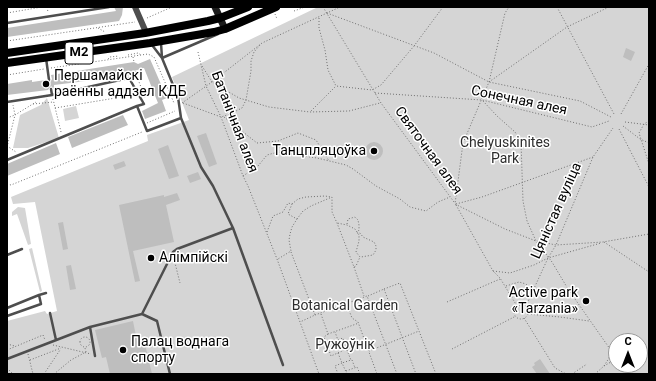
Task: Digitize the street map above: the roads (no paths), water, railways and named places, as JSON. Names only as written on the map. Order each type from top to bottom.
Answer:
[{"type":"main road","points":[[215,7],[225,29]]},
{"type":"main road","name":"М2","points":[[7,53],[145,33],[220,18],[248,7]]},
{"type":"main road","name":"М2","points":[[7,63],[161,42],[225,29],[276,11]]},
{"type":"street","points":[[135,7],[145,33]]},
{"type":"lane","points":[[7,23],[110,7]]},
{"type":"lane","points":[[162,58],[215,36],[225,29]]},
{"type":"lane","points":[[161,42],[162,58]]},
{"type":"lane","points":[[150,43],[162,58],[178,96],[181,118],[201,167],[213,186],[233,228],[283,365]]},
{"type":"lane","points":[[46,58],[49,80]]},
{"type":"lane","points":[[7,102],[52,95],[129,78],[144,104],[7,160]]},
{"type":"lane","points":[[51,89],[52,95]]},
{"type":"lane","points":[[137,106],[148,131],[181,118]]},
{"type":"lane","points":[[142,314],[173,252],[177,249],[233,228]]},
{"type":"lane","points":[[7,255],[22,249]]},
{"type":"lane","points":[[7,308],[46,293]]},
{"type":"lane","points":[[7,316],[41,304],[39,295]]},
{"type":"lane","points":[[50,313],[56,340]]},
{"type":"lane","points":[[7,359],[90,327],[142,314],[157,321],[170,374]]},
{"type":"lane","points":[[90,327],[95,356]]},
{"type":"place","name":"Першамайскі раённы аддзел КДБ","points":[[46,84]]},
{"type":"place","name":"Танцпляцоўка","points":[[374,151]]},
{"type":"place","name":"Алімпійскі","points":[[151,258]]},
{"type":"place","name":"Active park «Tarzania»","points":[[586,301]]},
{"type":"place","name":"Палац воднага спорту","points":[[123,350]]},
{"type":"park label","name":"Chelyuskinites Park","points":[[505,152]]},
{"type":"park label","name":"Botanical Garden","points":[[345,306]]},
{"type":"park label","name":"Ружоўнік","points":[[345,345]]}]
